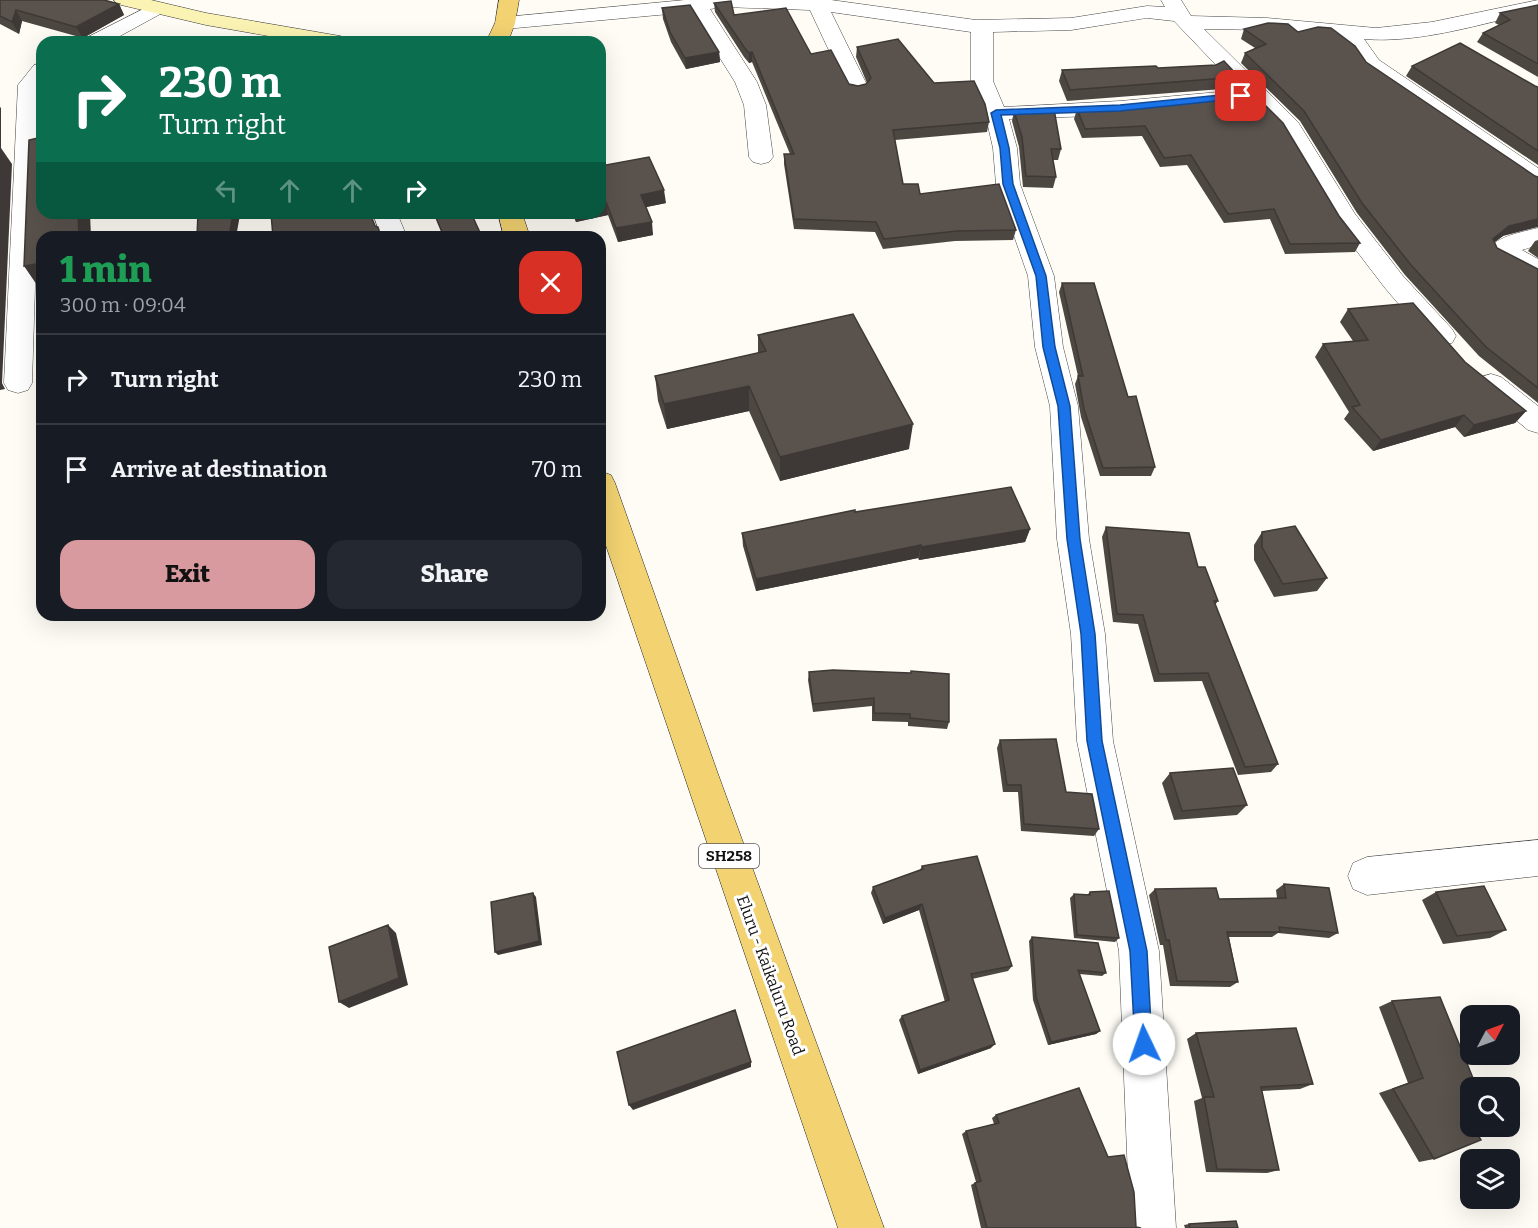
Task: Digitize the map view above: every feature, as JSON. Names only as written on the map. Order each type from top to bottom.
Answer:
[{"type":"main road","points":[[124,0],[206,19],[300,36]]},
{"type":"main road","points":[[501,33],[509,0]]},
{"type":"main road","name":"Eluru - Kaikaluru Road","points":[[606,500],[861,1228]]},
{"type":"street","points":[[501,33],[726,1],[817,4],[936,22],[984,20],[1071,24],[1147,12],[1179,12],[1348,33],[1376,34],[1432,28],[1538,5]]},
{"type":"street","points":[[817,4],[857,87]]},
{"type":"street","points":[[697,5],[746,82],[756,105],[761,158]]},
{"type":"street","points":[[104,36],[157,8]]},
{"type":"street","points":[[1179,12],[1290,127],[1345,218],[1394,282],[1468,364],[1538,422]]},
{"type":"street","points":[[984,20],[982,81],[996,113],[1005,148],[1008,184],[1041,276],[1049,347],[1064,406],[1073,539],[1088,634],[1095,741],[1139,951],[1154,1228]]},
{"type":"street","points":[[1432,28],[1457,43]]},
{"type":"street","points":[[1348,33],[1371,64],[1538,178]]},
{"type":"street","points":[[18,384],[29,85],[36,77]]},
{"type":"street","points":[[996,113],[1120,108],[1257,94]]},
{"type":"street","points":[[1538,236],[1501,250],[1538,270]]},
{"type":"street","points":[[1367,876],[1538,858]]},
{"type":"building","points":[[0,0],[104,0],[119,4],[76,27],[16,10],[12,22],[0,16]]},
{"type":"building","points":[[731,1],[734,15],[786,8],[811,54],[831,50],[849,84],[858,86],[866,84],[871,78],[857,47],[898,39],[934,83],[974,81],[985,104],[989,122],[893,130],[903,184],[918,184],[920,194],[999,184],[1016,230],[957,231],[884,239],[876,222],[794,219],[784,154],[794,154],[752,52],[749,53],[744,47],[714,3]]},
{"type":"building","points":[[690,5],[719,52],[685,58],[670,32],[662,8]]},
{"type":"building","points":[[1538,5],[1538,64],[1483,33],[1510,20],[1500,13]]},
{"type":"building","points":[[1268,23],[1288,24],[1298,32],[1318,27],[1331,28],[1355,46],[1366,62],[1538,177],[1538,219],[1509,226],[1493,239],[1497,248],[1538,269],[1538,388],[1486,347],[1411,265],[1362,203],[1304,111],[1245,53],[1266,44],[1244,29]]},
{"type":"building","points":[[1460,43],[1538,87],[1538,151],[1412,66]]},
{"type":"building","points":[[1224,61],[1239,77],[1070,90],[1062,70],[1216,65]]},
{"type":"building","points":[[1255,95],[1283,123],[1339,216],[1360,243],[1290,244],[1274,209],[1228,214],[1191,155],[1164,158],[1145,126],[1085,129],[1077,109],[1123,108]]},
{"type":"building","points":[[1054,109],[1061,149],[1051,149],[1056,177],[1026,176],[1022,137],[1014,111]]},
{"type":"building","points":[[36,138],[36,219],[78,219],[79,231],[36,231],[36,264],[24,266],[29,140]]},
{"type":"building","points":[[649,157],[664,190],[641,195],[652,222],[616,228],[606,202],[606,165]]},
{"type":"building","points":[[198,219],[232,219],[230,231],[197,231]]},
{"type":"building","points":[[272,219],[372,219],[379,231],[272,231]]},
{"type":"building","points":[[436,219],[474,219],[479,231],[442,231]]},
{"type":"building","points":[[1062,283],[1094,283],[1128,397],[1136,396],[1155,467],[1103,468],[1084,409],[1078,376],[1083,376]]},
{"type":"building","points":[[1413,303],[1465,362],[1526,411],[1474,425],[1464,415],[1381,440],[1352,407],[1360,405],[1323,344],[1368,340],[1348,309]]},
{"type":"building","points":[[853,314],[913,424],[780,457],[749,386],[664,404],[655,376],[766,351],[758,335]]},
{"type":"building","points":[[1011,487],[1030,529],[921,547],[921,545],[756,579],[742,533],[855,510],[855,512]]},
{"type":"building","points":[[1295,526],[1327,578],[1283,584],[1262,547],[1262,532]]},
{"type":"building","points":[[1106,527],[1189,533],[1198,567],[1205,567],[1218,601],[1214,601],[1278,764],[1245,767],[1208,673],[1159,674],[1143,615],[1117,614]]},
{"type":"building","points":[[833,670],[949,674],[949,722],[910,718],[910,714],[874,713],[874,698],[813,704],[809,672]]},
{"type":"building","points":[[1056,739],[1066,792],[1092,794],[1099,829],[1024,824],[1021,785],[1007,785],[1000,740]]},
{"type":"building","points":[[1233,768],[1247,805],[1182,811],[1170,773]]},
{"type":"building","points":[[977,856],[1012,966],[971,974],[995,1044],[920,1070],[902,1016],[949,1000],[922,904],[885,918],[873,887],[923,869],[922,866]]},
{"type":"building","points":[[1284,884],[1329,888],[1338,933],[1279,927],[1280,932],[1227,932],[1238,982],[1177,981],[1155,889],[1216,888],[1219,899],[1286,898]]},
{"type":"building","points":[[1484,886],[1506,930],[1457,936],[1436,892]]},
{"type":"building","points":[[1109,891],[1119,938],[1077,935],[1074,894],[1090,895],[1090,892]]},
{"type":"building","points":[[533,893],[539,941],[495,952],[491,902]]},
{"type":"building","points":[[388,925],[399,978],[339,1002],[329,947]]},
{"type":"building","points":[[1032,937],[1098,943],[1106,973],[1078,970],[1100,1031],[1051,1042],[1036,997]]},
{"type":"building","points":[[1440,997],[1460,1046],[1460,1065],[1468,1065],[1473,1077],[1460,1077],[1460,1137],[1479,1137],[1481,1140],[1434,1159],[1393,1089],[1423,1078],[1392,1001]]},
{"type":"building","points":[[735,1010],[751,1062],[629,1105],[617,1052]]},
{"type":"building","points":[[1296,1028],[1313,1084],[1261,1087],[1279,1170],[1217,1169],[1204,1097],[1214,1097],[1196,1033]]},
{"type":"building","points":[[1079,1088],[1108,1157],[1124,1155],[1134,1192],[1136,1227],[1141,1228],[987,1228],[975,1183],[981,1181],[966,1131],[999,1123],[996,1115]]},
{"type":"building","points":[[1236,1221],[1238,1228],[1190,1228],[1189,1224]]},
{"type":"route","points":[[1144,1044],[1139,951],[1095,741],[1088,634],[1073,539],[1064,406],[1049,347],[1041,276],[1008,184],[1005,148],[996,113],[1120,108],[1241,96]]}]
